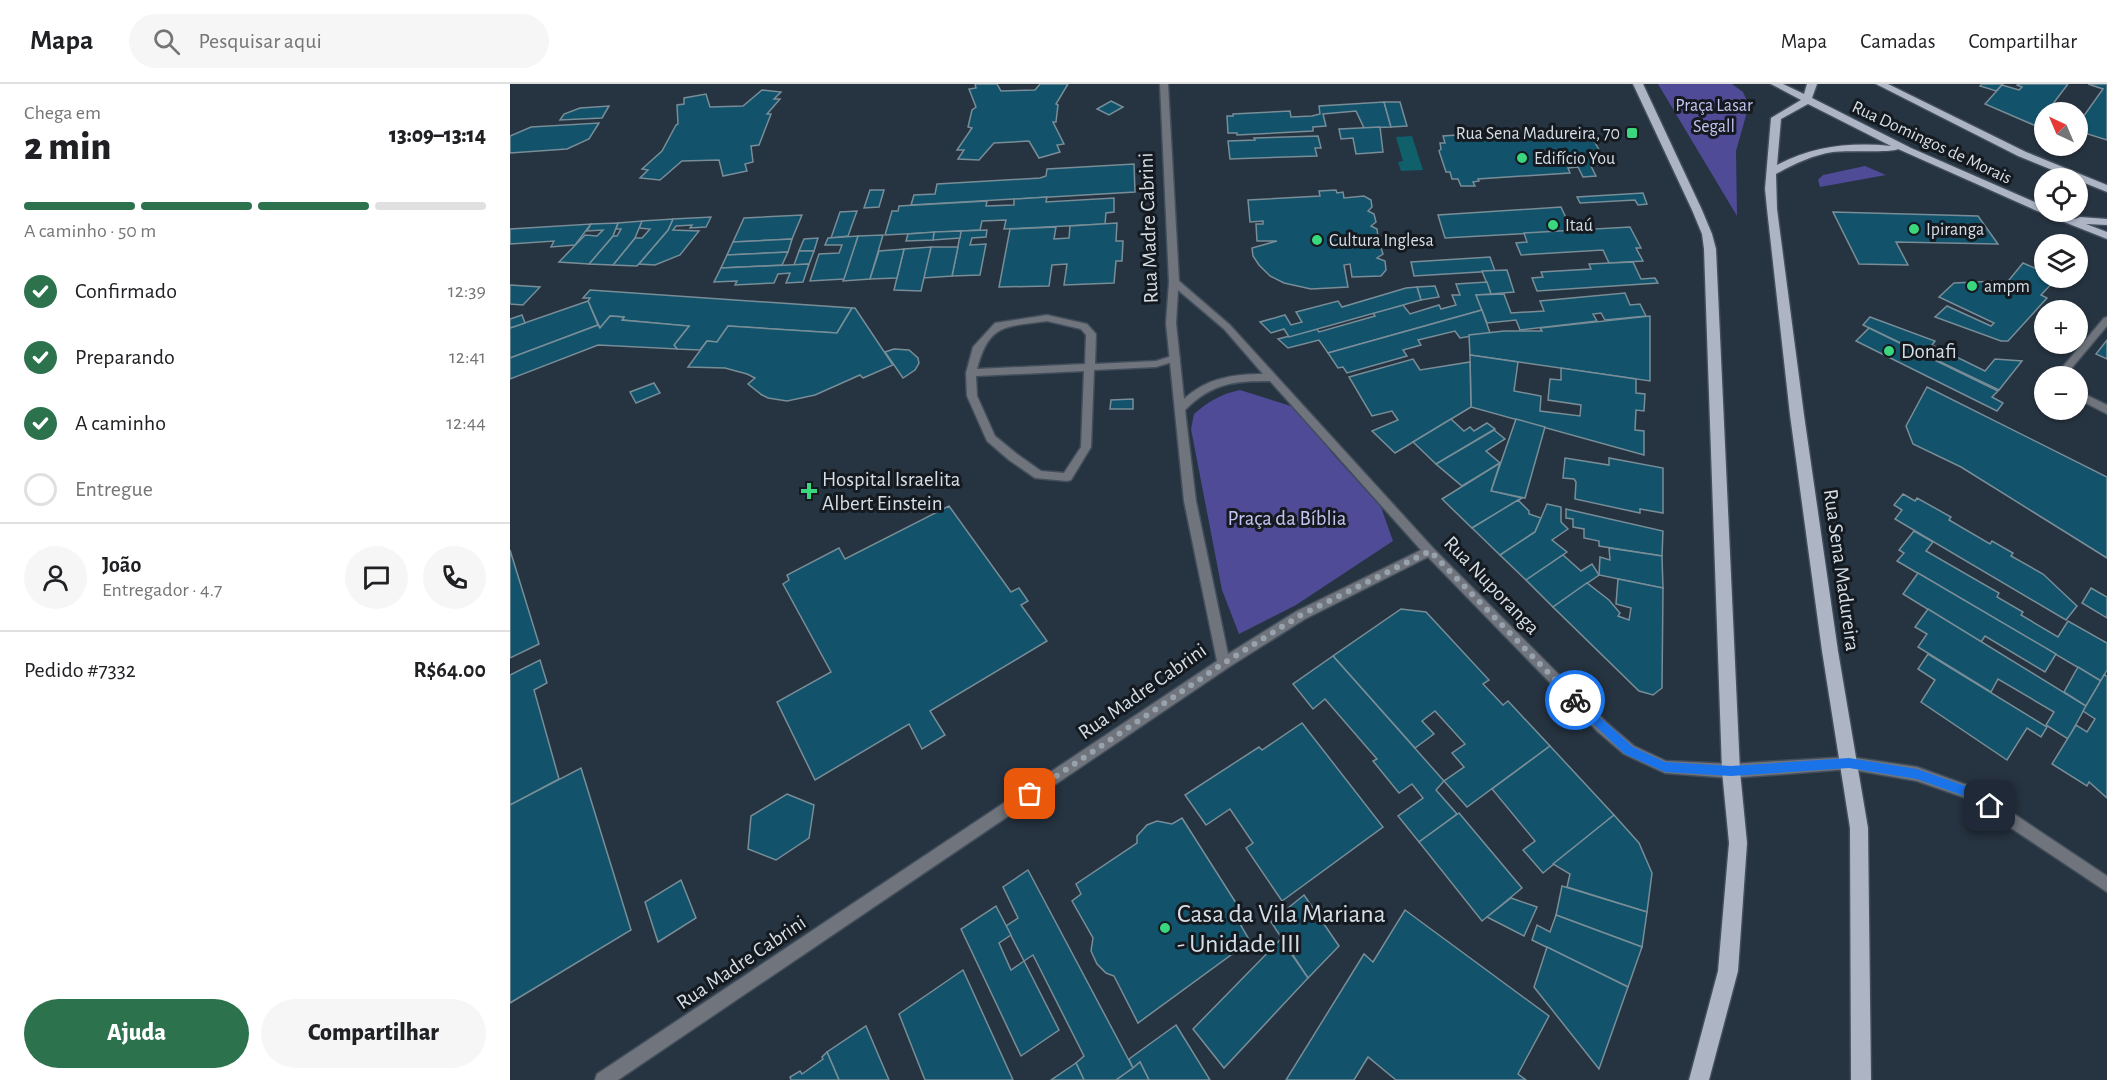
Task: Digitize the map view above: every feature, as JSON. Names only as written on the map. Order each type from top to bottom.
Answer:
[{"type":"main road","points":[[1638,84],[1704,227],[1710,249],[1731,771],[1738,843],[1728,971],[1717,1020],[1699,1080]]},
{"type":"main road","name":"Rua Domingos de Morais","points":[[1776,84],[1907,150],[2034,206]]},
{"type":"main road","points":[[1806,101],[1812,84]]},
{"type":"main road","name":"Rua Domingos de Morais","points":[[1881,84],[2022,154],[2107,189]]},
{"type":"main road","name":"Rua Sena Madureira","points":[[1806,101],[1776,118],[1770,189],[1795,403],[1830,651],[1859,828],[1860,1080]]},
{"type":"main road","points":[[1772,172],[1811,154],[1846,146],[1907,150]]},
{"type":"main road","points":[[2088,220],[2107,222]]},
{"type":"main road","name":"Rua Domingos de Morais","points":[[2072,222],[2107,236]]},
{"type":"street","name":"Rua Madre Cabrini","points":[[603,1080],[1224,663],[1190,501],[1171,323],[1174,282],[1164,84]]},
{"type":"street","name":"Rua Nuporanga","points":[[1174,282],[1227,327],[1430,551],[1602,727],[1629,750],[1665,767],[1731,771],[1849,763],[1917,774],[1970,793],[2107,885]]},
{"type":"street","points":[[1047,318],[1084,326],[1091,334],[1086,447],[1067,477],[1039,475],[991,438],[972,396],[971,373],[978,347],[998,325],[1047,318]]},
{"type":"street","points":[[2068,366],[2107,320]]},
{"type":"street","points":[[971,373],[1156,364],[1175,358]]},
{"type":"street","points":[[1180,409],[1197,391],[1208,386],[1242,378],[1273,377]]},
{"type":"street","points":[[2088,400],[2107,410]]},
{"type":"street","points":[[1224,663],[1301,615],[1430,551]]},
{"type":"green space","name":"Praça Lasar Segall","points":[[1658,84],[1732,84],[1743,92],[1749,105],[1736,151],[1737,216]]},
{"type":"green space","points":[[1865,166],[1886,175],[1820,187],[1818,180],[1823,175]]},
{"type":"green space","name":"Praça da Bíblia","points":[[1240,390],[1297,408],[1332,453],[1381,507],[1393,541],[1296,605],[1239,634],[1222,590],[1191,429],[1194,414],[1200,409],[1221,396]]},
{"type":"water","points":[[1412,136],[1423,170],[1401,171],[1398,162],[1403,161],[1396,137]]},
{"type":"building","points":[[975,84],[997,84],[1001,91],[1035,90],[1040,84],[1068,84],[1056,104],[1058,105],[1056,122],[1053,122],[1064,144],[1057,145],[1060,152],[1039,158],[1029,141],[994,143],[979,160],[958,159],[964,150],[957,150],[972,128],[968,127],[972,110],[976,107],[969,89],[976,88]]},
{"type":"building","points":[[1982,84],[2003,84],[1996,91],[1980,86]]},
{"type":"building","points":[[2068,84],[2054,102],[2034,102],[2034,125],[1985,104],[2002,85],[2019,90],[2022,87],[2017,85]]},
{"type":"building","points":[[2088,84],[2107,84],[2107,140],[2088,134],[2088,110],[2103,89]]},
{"type":"building","points":[[762,90],[781,92],[774,99],[780,99],[767,114],[771,114],[759,145],[751,146],[753,162],[745,164],[747,171],[723,176],[719,160],[682,161],[660,180],[640,178],[648,170],[642,169],[662,151],[678,124],[677,105],[684,104],[684,98],[706,94],[710,107],[743,106]]},
{"type":"building","points":[[1111,101],[1123,107],[1109,115],[1097,109]]},
{"type":"building","points":[[1384,102],[1391,127],[1364,128],[1356,111],[1323,114],[1326,126],[1313,127],[1313,131],[1237,135],[1237,133],[1228,133],[1227,116],[1233,116],[1233,114],[1290,111],[1291,117],[1312,116],[1320,114],[1319,106]]},
{"type":"building","points":[[1384,102],[1400,102],[1407,126],[1391,127]]},
{"type":"building","points":[[609,106],[602,118],[560,120],[564,114],[580,108]]},
{"type":"building","points":[[599,123],[589,139],[567,149],[510,153],[510,136],[531,127]]},
{"type":"building","points":[[1380,127],[1383,152],[1356,154],[1353,138],[1341,139],[1339,129]]},
{"type":"building","name":"Edifício You","points":[[1574,130],[1579,140],[1593,139],[1607,164],[1591,166],[1596,176],[1583,177],[1578,167],[1568,168],[1570,173],[1478,179],[1479,181],[1473,182],[1475,186],[1461,186],[1458,179],[1452,179],[1450,172],[1446,172],[1439,151],[1440,143],[1445,143],[1443,136],[1457,135],[1459,138],[1466,137],[1466,140],[1553,135],[1556,140],[1563,139],[1559,131]]},
{"type":"building","points":[[1318,136],[1321,148],[1315,148],[1317,156],[1230,159],[1228,141]]},
{"type":"building","points":[[1134,164],[1135,192],[911,205],[914,195],[935,194],[937,184],[1040,178],[1046,176],[1047,169]]},
{"type":"building","points":[[870,190],[884,190],[879,207],[864,208]]},
{"type":"building","name":"Cultura Inglesa","points":[[1336,190],[1337,193],[1343,192],[1344,198],[1364,196],[1371,200],[1372,207],[1368,211],[1374,214],[1376,222],[1371,226],[1377,229],[1378,238],[1375,242],[1380,245],[1383,254],[1377,258],[1385,261],[1386,270],[1381,276],[1352,277],[1350,264],[1344,265],[1348,287],[1311,289],[1284,283],[1270,276],[1253,256],[1252,248],[1277,241],[1257,241],[1256,224],[1263,224],[1263,221],[1250,222],[1248,200],[1320,196],[1319,191]]},
{"type":"building","points":[[1643,193],[1647,204],[1638,205],[1635,200],[1580,203],[1577,197]]},
{"type":"building","points":[[1047,197],[1046,202],[1114,198],[1114,212],[1106,213],[1105,224],[1004,229],[1006,220],[982,221],[980,230],[885,235],[892,211],[898,211],[899,206],[987,201],[986,206],[1014,205],[1014,199]]},
{"type":"building","points":[[1561,207],[1572,231],[1445,238],[1438,215]]},
{"type":"building","points":[[857,211],[848,236],[831,238],[840,212]]},
{"type":"building","name":"Ipiranga","points":[[1833,212],[1978,216],[1998,244],[1896,242],[1908,265],[1859,264]]},
{"type":"building","points":[[802,215],[792,239],[733,242],[744,218]]},
{"type":"building","points":[[711,217],[706,227],[676,226],[673,230],[699,231],[680,255],[655,265],[639,264],[668,230],[673,219]]},
{"type":"building","points":[[673,219],[668,230],[637,266],[613,265],[635,238],[642,238],[650,229],[639,228],[642,221]]},
{"type":"building","points":[[642,221],[635,238],[613,265],[589,264],[613,236],[617,236],[621,229],[616,229],[618,223]]},
{"type":"building","points":[[618,223],[613,236],[589,264],[559,262],[585,235],[597,236],[603,230],[587,231],[591,224]]},
{"type":"building","points":[[1117,223],[1116,241],[1123,241],[1122,261],[1116,261],[1114,283],[1064,285],[1067,264],[1052,265],[1049,286],[999,287],[1010,229],[1056,227],[1054,239],[1069,238],[1070,226]]},
{"type":"building","points":[[591,224],[575,245],[551,247],[554,241],[510,244],[510,229]]},
{"type":"building","points":[[1630,227],[1641,248],[1636,248],[1643,261],[1609,263],[1603,250],[1521,255],[1516,243],[1527,242],[1524,233]]},
{"type":"building","points":[[987,230],[986,237],[972,238],[970,245],[986,244],[980,275],[952,276],[961,231]]},
{"type":"building","points":[[961,231],[960,238],[933,240],[934,232]]},
{"type":"building","points":[[934,232],[933,240],[906,241],[908,234]]},
{"type":"building","points":[[883,235],[870,279],[843,281],[858,236]]},
{"type":"building","points":[[858,236],[844,279],[810,281],[819,254],[839,253],[842,245],[825,245],[828,238]]},
{"type":"building","points":[[818,238],[814,251],[799,251],[804,239]]},
{"type":"building","points":[[792,239],[788,252],[727,255],[733,242]]},
{"type":"building","points":[[931,247],[958,247],[952,276],[923,278]]},
{"type":"building","points":[[931,247],[921,291],[894,290],[904,249]]},
{"type":"building","points":[[904,249],[897,278],[870,279],[879,251]]},
{"type":"building","points":[[799,251],[814,251],[809,264],[794,265]]},
{"type":"building","points":[[788,252],[782,265],[721,268],[727,255]]},
{"type":"building","points":[[1490,257],[1495,271],[1414,276],[1411,262]]},
{"type":"building","points":[[1633,262],[1641,279],[1655,278],[1658,283],[1537,291],[1532,278],[1543,277],[1541,272],[1591,269],[1589,264]]},
{"type":"building","points":[[2023,263],[2034,268],[2034,288],[2048,288],[2041,295],[2047,298],[2034,300],[2034,312],[2008,341],[2001,341],[1935,317],[1947,306],[1991,326],[1994,323],[1939,297],[1954,283],[1997,281],[2005,285]]},
{"type":"building","points":[[809,264],[803,282],[786,283],[790,273],[778,274],[774,283],[735,285],[737,281],[714,282],[721,268]]},
{"type":"building","points":[[1507,270],[1514,292],[1491,294],[1482,271]]},
{"type":"building","points":[[1487,282],[1491,294],[1476,295],[1482,310],[1328,353],[1319,340],[1288,348],[1278,339],[1317,329],[1319,332],[1375,316],[1373,313],[1403,305],[1410,314],[1439,305],[1441,309],[1456,305],[1452,295],[1460,295],[1456,284]]},
{"type":"building","points":[[510,285],[540,287],[523,305],[510,304]]},
{"type":"building","points":[[1435,286],[1439,297],[1421,300],[1417,287]]},
{"type":"building","points":[[1417,287],[1421,300],[1289,337],[1284,329],[1271,333],[1260,322],[1285,315],[1291,325],[1302,322],[1296,312],[1338,301],[1342,307],[1406,288]]},
{"type":"building","points":[[590,290],[852,308],[837,333],[728,326],[717,342],[707,341],[700,350],[677,349],[674,345],[689,326],[622,320],[624,317],[610,316],[600,328],[588,301],[590,298],[583,298]]},
{"type":"building","points":[[1625,293],[1630,305],[1640,304],[1646,316],[1605,320],[1601,313],[1593,314],[1597,321],[1520,330],[1516,320],[1487,323],[1476,295],[1504,294],[1511,313],[1544,311],[1540,301]]},
{"type":"building","points":[[588,301],[598,325],[510,358],[510,328]]},
{"type":"building","points":[[852,308],[855,308],[893,365],[863,378],[860,375],[815,395],[787,401],[762,395],[748,384],[755,378],[747,374],[725,368],[688,367],[707,341],[717,342],[728,326],[837,333]]},
{"type":"building","points":[[1482,310],[1490,333],[1460,338],[1455,331],[1418,340],[1421,345],[1403,350],[1407,356],[1347,373],[1343,367],[1338,368],[1328,353]]},
{"type":"building","points":[[522,315],[525,323],[510,328],[510,319]]},
{"type":"building","points":[[610,316],[624,317],[622,320],[689,326],[674,345],[677,349],[598,345],[510,379],[510,358],[598,325],[600,328]]},
{"type":"building","points":[[1650,316],[1650,381],[1470,355],[1469,335],[1504,331],[1542,331],[1540,328]]},
{"type":"building","points":[[1870,317],[1935,341],[1932,345],[1985,371],[1995,359],[2022,361],[1999,390],[1863,325]]},
{"type":"building","points":[[1869,328],[1998,391],[1992,397],[2003,403],[1997,411],[1856,341]]},
{"type":"building","points":[[2107,340],[2107,359],[2096,354]]},
{"type":"building","points":[[894,349],[909,350],[918,358],[919,363],[915,370],[903,378],[885,352]]},
{"type":"building","points":[[1470,355],[1518,362],[1514,391],[1541,396],[1540,411],[1580,416],[1581,405],[1548,400],[1550,379],[1561,380],[1561,368],[1636,379],[1636,393],[1645,394],[1644,411],[1636,410],[1635,430],[1644,431],[1644,455],[1471,407]]},
{"type":"building","points":[[1413,359],[1420,370],[1470,362],[1471,407],[1395,453],[1372,431],[1398,420],[1392,411],[1372,416],[1349,377]]},
{"type":"building","points":[[654,383],[660,393],[636,403],[630,392]]},
{"type":"building","points":[[1927,387],[2107,477],[2107,558],[1961,467],[1913,444],[1906,426]]},
{"type":"building","points":[[1133,399],[1133,409],[1110,409],[1111,400]]},
{"type":"building","points":[[1451,419],[1464,431],[1470,427],[1474,431],[1487,423],[1495,429],[1436,464],[1413,442]]},
{"type":"building","points":[[1516,419],[1545,427],[1525,498],[1491,491]]},
{"type":"building","points":[[1494,430],[1505,439],[1486,451],[1500,463],[1462,486],[1436,464]]},
{"type":"building","points":[[1565,458],[1609,465],[1609,458],[1663,468],[1663,513],[1640,509],[1640,513],[1575,499],[1576,482],[1574,479],[1563,478]]},
{"type":"building","points":[[1500,463],[1491,491],[1522,498],[1472,528],[1442,499]]},
{"type":"building","points":[[1903,494],[1915,501],[1917,498],[1951,517],[1949,520],[1990,544],[1992,541],[2013,553],[2011,556],[2043,574],[2077,606],[2066,620],[1895,519],[1902,510],[1894,505]]},
{"type":"building","points":[[1518,500],[1529,511],[1529,514],[1541,518],[1535,532],[1500,555],[1472,528]]},
{"type":"building","points":[[1547,504],[1561,507],[1561,522],[1568,529],[1552,540],[1567,552],[1526,580],[1500,555],[1535,532]]},
{"type":"building","points":[[949,506],[1011,592],[1019,588],[1028,601],[1021,605],[1047,641],[930,711],[945,735],[922,749],[909,724],[815,780],[777,702],[831,672],[783,584],[789,580],[787,575],[839,548],[845,559]]},
{"type":"building","points":[[1566,509],[1663,531],[1662,556],[1599,546],[1599,541],[1584,538],[1584,529],[1573,527],[1573,519],[1566,518]]},
{"type":"building","points":[[1914,531],[1933,542],[1926,551],[1999,593],[1997,597],[2023,612],[2021,615],[2058,637],[2068,621],[2107,643],[2107,670],[2101,681],[1897,561],[1904,553],[1899,550]]},
{"type":"building","points":[[1609,548],[1662,556],[1663,588],[1599,575],[1600,557],[1610,560]]},
{"type":"building","points":[[510,550],[539,644],[510,658]]},
{"type":"building","points":[[1563,555],[1581,571],[1592,564],[1599,575],[1553,607],[1526,580]]},
{"type":"building","points":[[1918,573],[2056,654],[2045,672],[1985,636],[1981,642],[1903,594]]},
{"type":"building","points":[[1618,579],[1663,588],[1662,688],[1653,695],[1639,691],[1553,607],[1587,583],[1609,600],[1620,613],[1618,616],[1629,620],[1631,608],[1616,604]]},
{"type":"building","points":[[2091,588],[2107,597],[2107,618],[2082,603]]},
{"type":"building","points":[[1401,609],[1426,612],[1489,680],[1483,684],[1503,705],[1508,701],[1550,746],[1467,807],[1444,781],[1464,767],[1452,753],[1465,744],[1435,711],[1422,721],[1434,734],[1415,748],[1333,656]]},
{"type":"building","points":[[1928,609],[2086,706],[2068,739],[2046,725],[2054,712],[1998,679],[1991,692],[1918,647],[1927,634],[1915,627]]},
{"type":"building","points":[[1928,654],[2047,727],[2041,737],[2027,728],[2007,760],[1921,702],[1935,680],[1918,669]]},
{"type":"building","points":[[1333,656],[1444,781],[1436,790],[1457,814],[1419,842],[1398,816],[1423,798],[1412,784],[1399,793],[1373,761],[1377,759],[1325,699],[1313,709],[1293,684]]},
{"type":"building","points":[[540,660],[547,683],[534,690],[559,779],[510,805],[510,675]]},
{"type":"building","points":[[2078,667],[2101,681],[2086,706],[2064,692]]},
{"type":"building","points":[[2104,675],[2107,676],[2107,798],[2089,782],[2087,786],[2052,764],[2076,725],[2087,732],[2095,719],[2083,711]]},
{"type":"building","points":[[1302,723],[1383,827],[1282,901],[1246,848],[1253,843],[1230,809],[1206,825],[1185,795],[1259,747],[1262,750]]},
{"type":"building","points":[[1550,746],[1614,815],[1543,873],[1523,850],[1535,841],[1492,789]]},
{"type":"building","points":[[581,768],[631,930],[510,1003],[510,805]]},
{"type":"building","points":[[787,794],[814,805],[809,838],[776,860],[748,849],[751,816]]},
{"type":"building","points":[[1459,813],[1522,888],[1482,921],[1419,842]]},
{"type":"building","points":[[1614,815],[1639,843],[1652,873],[1647,912],[1567,887],[1570,874],[1553,864]]},
{"type":"building","name":"Casa da Vila Mariana - Unidade III","points":[[1182,818],[1243,914],[1236,917],[1250,941],[1138,1023],[1114,976],[1106,973],[1097,964],[1091,951],[1093,938],[1072,901],[1081,894],[1076,884],[1137,843],[1137,836],[1147,825],[1157,821],[1172,824]]},
{"type":"building","points":[[1028,870],[1133,1068],[1116,1080],[1084,1080],[1076,1063],[1084,1056],[1033,955],[1024,961],[1006,926],[1018,918],[1003,887]]},
{"type":"building","points":[[681,880],[696,918],[658,942],[645,902]]},
{"type":"building","points":[[1562,886],[1647,912],[1642,947],[1556,915]]},
{"type":"building","points":[[1304,895],[1339,946],[1308,978],[1271,922]]},
{"type":"building","points":[[1511,898],[1537,907],[1524,936],[1487,917]]},
{"type":"building","points":[[996,906],[1011,935],[999,943],[1011,970],[1024,961],[1059,1030],[1021,1056],[961,929]]},
{"type":"building","points":[[1405,910],[1549,1016],[1518,1074],[1526,1080],[1396,1080],[1368,1057],[1354,1080],[1286,1080],[1364,954],[1373,962]]},
{"type":"building","points":[[1556,915],[1642,947],[1628,987],[1532,940],[1537,925],[1550,932]]},
{"type":"building","points":[[1281,939],[1308,978],[1224,1068],[1193,1029]]},
{"type":"building","points":[[1547,947],[1628,987],[1599,1069],[1534,987]]},
{"type":"building","points":[[963,970],[1013,1080],[925,1080],[899,1014]]},
{"type":"building","points":[[1176,1025],[1210,1080],[1149,1080],[1140,1062],[1133,1068],[1129,1059]]},
{"type":"building","points":[[866,1026],[889,1080],[839,1080],[827,1052]]},
{"type":"building","points":[[827,1052],[839,1080],[791,1080],[790,1077],[800,1071],[802,1074],[823,1059],[822,1057]]},
{"type":"building","points":[[1140,1062],[1149,1080],[1116,1080],[1133,1068]]},
{"type":"building","points":[[1076,1063],[1084,1080],[1051,1080]]},
{"type":"way so far","points":[[1030,794],[1224,663],[1301,615],[1430,551],[1575,700]]},
{"type":"place","name":"Rua Sena Madureira, 70","points":[[1632,133]]},
{"type":"place","name":"Edifício You","points":[[1522,158]]},
{"type":"place","name":"Itaú","points":[[1553,225]]},
{"type":"place","name":"Ipiranga","points":[[1914,229]]},
{"type":"place","name":"Cultura Inglesa","points":[[1317,240]]},
{"type":"place","name":"ampm","points":[[1972,286]]},
{"type":"place","name":"Donafi","points":[[1889,351]]},
{"type":"place","name":"Hospital Israelita Albert Einstein","points":[[809,491]]},
{"type":"place","name":"Casa da Vila Mariana - Unidade III","points":[[1165,928]]},
{"type":"route","points":[[1575,700],[1629,750],[1665,767],[1731,771],[1849,763],[1917,774],[1970,793],[1990,806]]}]
